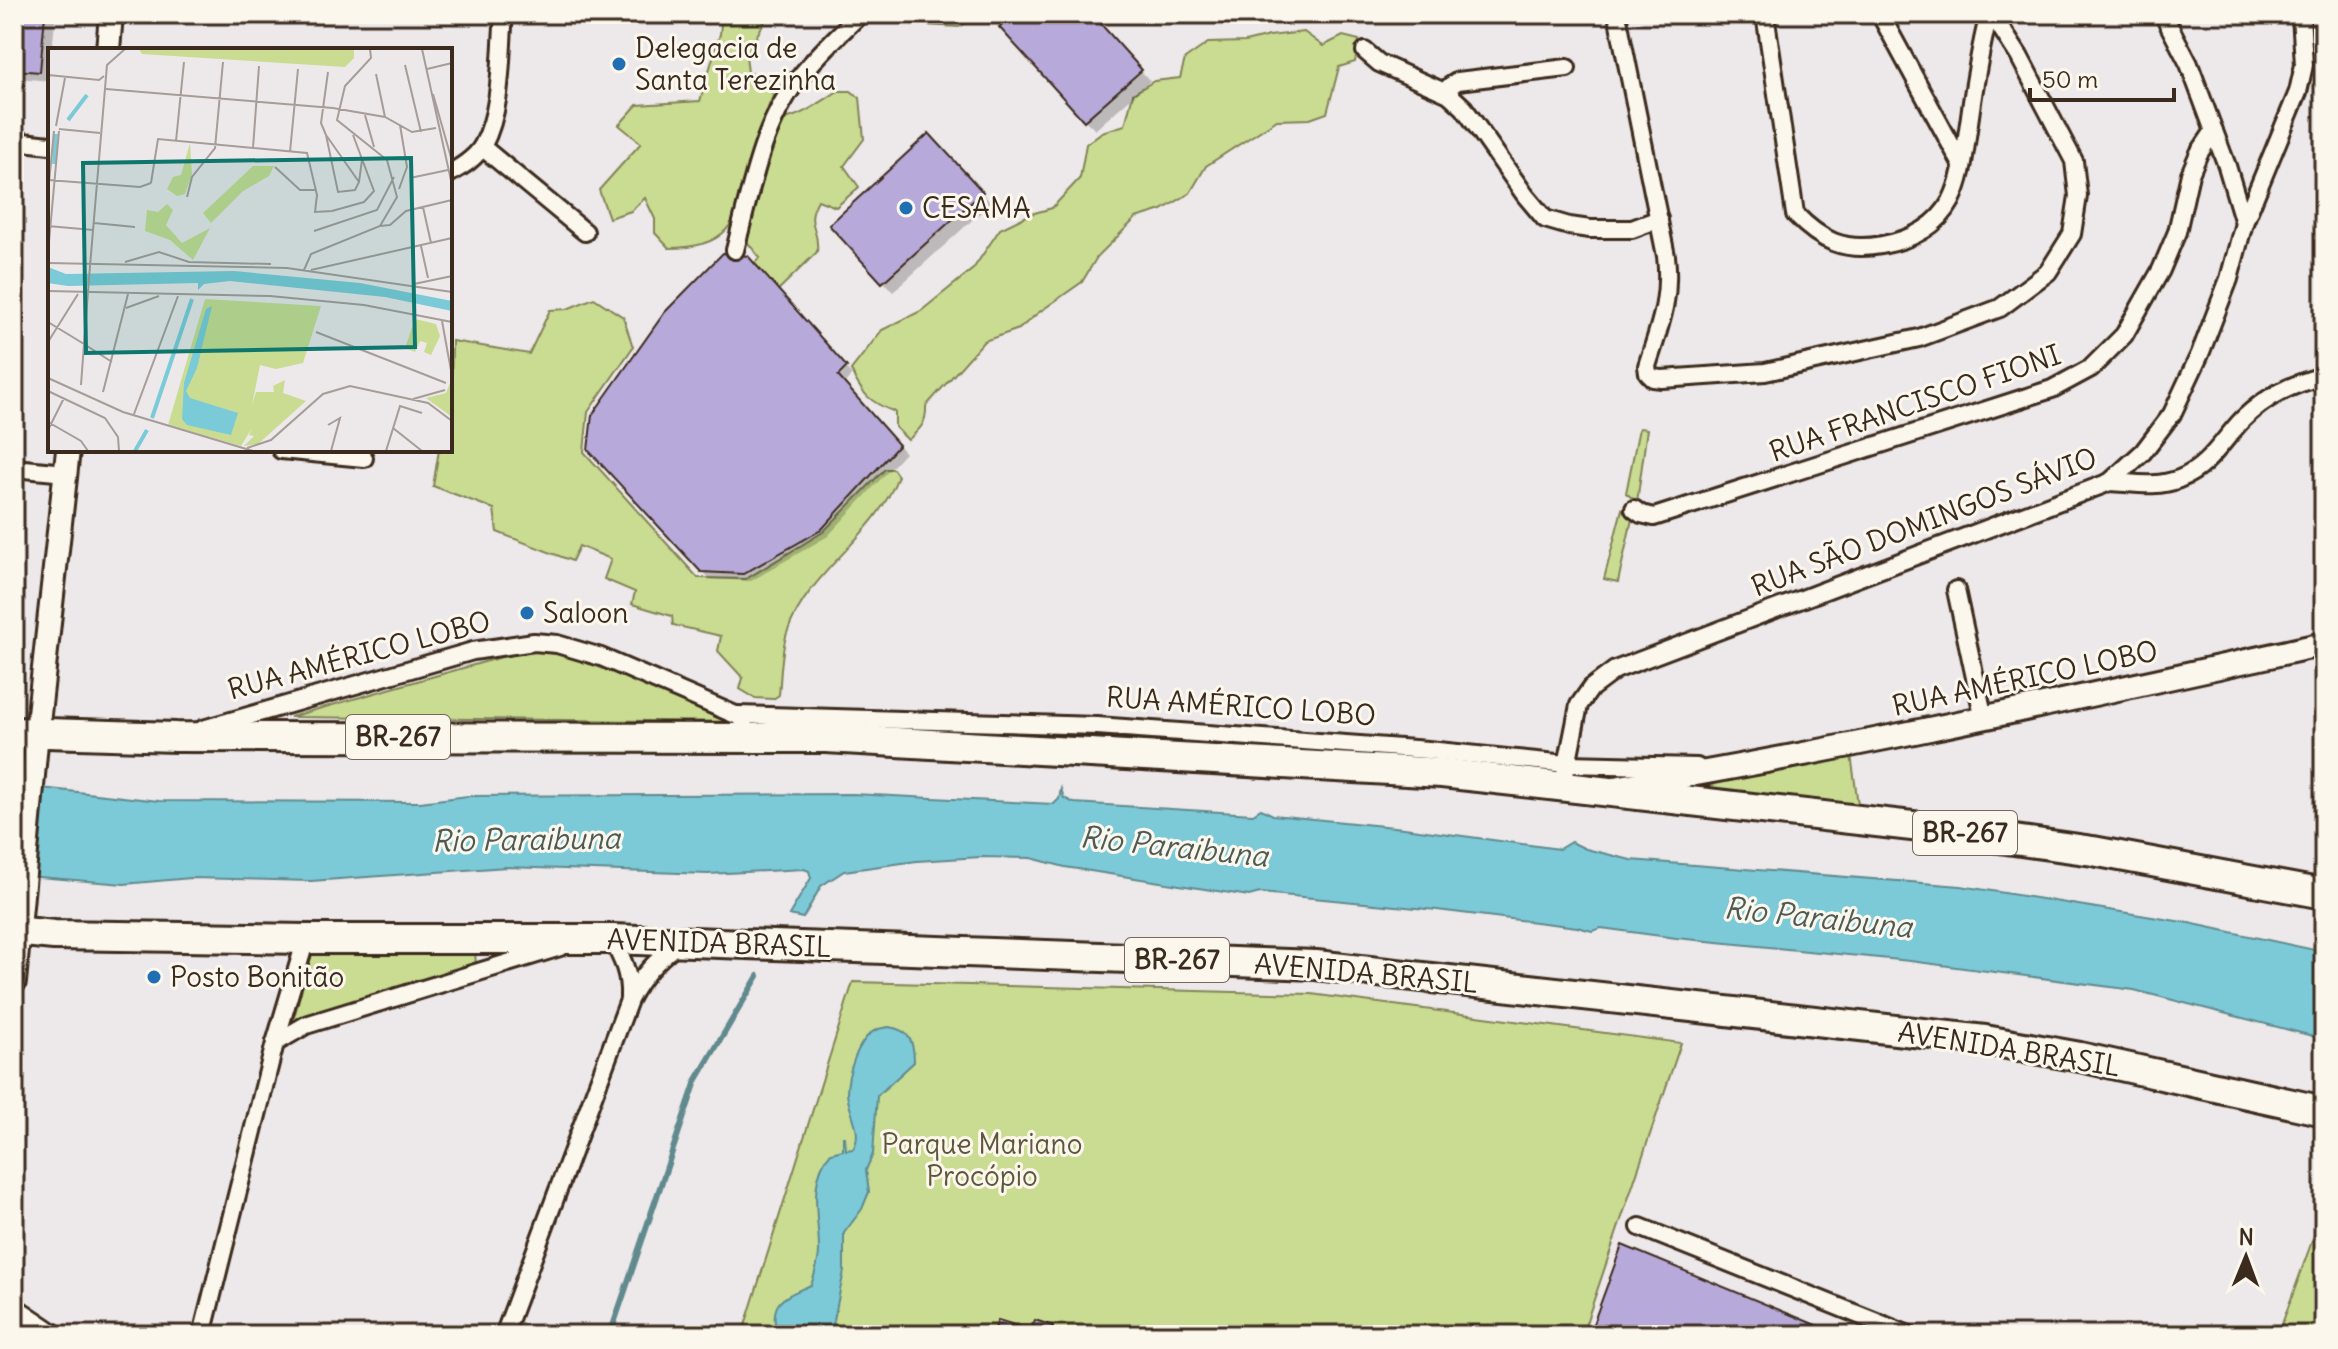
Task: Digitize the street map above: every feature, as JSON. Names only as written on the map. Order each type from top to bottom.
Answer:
[{"type":"highway","name":"BR-267","points":[[26,732],[176,737],[783,737],[1426,772],[1565,775],[1604,790],[1921,827],[2093,851],[2324,894]]},
{"type":"highway","name":"AVENIDA BRASIL","points":[[17,931],[54,935],[306,939],[600,939],[1316,965],[1985,1040],[2080,1057],[2324,1111]]},
{"type":"main road","points":[[108,48],[111,14]]},
{"type":"main road","points":[[14,982],[35,763],[26,732],[68,452]]},
{"type":"main road","name":"RUA AMÉRICO LOBO","points":[[1604,790],[1739,768],[1984,719],[2324,644]]},
{"type":"street","points":[[452,172],[467,164],[482,147],[491,125],[504,14]]},
{"type":"street","points":[[735,250],[763,146],[778,111],[802,73],[860,14]]},
{"type":"street","points":[[1617,14],[1669,283],[1664,312],[1647,366],[1653,378],[1765,372],[1919,338],[2000,308],[2048,272],[2072,234],[2078,196],[2074,161],[2019,56],[1991,14]]},
{"type":"street","points":[[1765,14],[1795,214],[1813,233],[1838,244],[1861,249],[1898,242],[1931,227],[1951,201],[1962,165],[1979,57],[1991,14]]},
{"type":"street","points":[[1880,14],[1962,165]]},
{"type":"street","points":[[2163,14],[2189,64],[2244,223]]},
{"type":"street","name":"RUA SÃO DOMINGOS SÁVIO","points":[[1565,775],[1579,705],[1591,688],[1615,670],[2110,482],[2143,452],[2172,414],[2200,354],[2229,279],[2244,223],[2298,92],[2304,65],[2301,14]]},
{"type":"street","points":[[1365,51],[1379,63],[1449,94],[1464,108],[1545,219],[1590,229],[1632,229],[1659,219]]},
{"type":"street","points":[[1449,94],[1450,86],[1458,81],[1567,68]]},
{"type":"street","name":"RUA FRANCISCO FIONI","points":[[1634,509],[1647,517],[1654,517],[2052,389],[2091,368],[2124,335],[2161,270],[2177,232],[2190,174],[2214,131]]},
{"type":"street","points":[[14,141],[48,145]]},
{"type":"street","points":[[482,147],[585,232]]},
{"type":"street","points":[[2110,482],[2152,485],[2179,479],[2208,461],[2242,420],[2269,397],[2296,383],[2324,376]]},
{"type":"street","points":[[302,452],[364,458]]},
{"type":"street","points":[[14,468],[66,473]]},
{"type":"street","points":[[1956,590],[1984,719]]},
{"type":"street","name":"RUA AMÉRICO LOBO","points":[[176,737],[473,651],[534,642],[557,644],[601,657],[783,737]]},
{"type":"street","name":"RUA AMÉRICO LOBO","points":[[737,715],[1193,731],[1565,775],[1739,768]]},
{"type":"street","points":[[202,1335],[275,1043],[306,939]]},
{"type":"street","points":[[275,1043],[306,1025],[600,939],[626,965],[630,979],[629,1000]]},
{"type":"street","points":[[504,1335],[629,1000],[651,965],[677,944]]},
{"type":"street","points":[[1640,1227],[1909,1335]]},
{"type":"street","points":[[14,1306],[57,1335]]},
{"type":"green space","points":[[722,14],[769,14],[746,55],[748,73],[769,81],[773,96],[733,220],[726,230],[707,242],[669,248],[655,233],[655,219],[645,198],[631,211],[609,218],[599,190],[641,143],[619,125],[637,105],[700,101],[720,34]]},
{"type":"green space","points":[[905,14],[981,14],[959,27],[910,24]]},
{"type":"green space","points":[[1304,32],[1323,46],[1343,36],[1359,40],[1355,62],[1339,67],[1327,113],[1310,119],[1277,120],[1206,166],[1190,193],[1162,210],[1136,218],[1097,257],[1082,282],[1019,329],[984,341],[926,406],[922,425],[908,440],[895,427],[895,412],[879,405],[863,391],[851,370],[882,330],[921,311],[973,269],[1000,229],[1052,208],[1080,178],[1086,144],[1102,132],[1125,125],[1133,94],[1154,81],[1180,78],[1185,59],[1208,43],[1245,42]]},
{"type":"green space","points":[[838,91],[851,91],[860,98],[864,139],[844,166],[859,187],[836,207],[818,200],[812,215],[817,252],[765,303],[743,273],[760,258],[745,239],[760,193],[760,177],[781,120],[804,112]]},
{"type":"green space","points":[[594,298],[623,317],[633,347],[588,412],[584,452],[698,578],[746,579],[823,532],[885,469],[893,469],[898,476],[888,498],[874,517],[811,590],[797,611],[785,640],[779,695],[773,699],[755,698],[740,689],[743,678],[718,651],[721,636],[673,625],[672,616],[632,604],[635,592],[604,579],[611,559],[579,546],[572,561],[497,532],[494,509],[433,486],[439,452],[452,452],[452,341],[529,354],[550,310],[567,309]]},
{"type":"green space","points":[[1639,428],[1647,429],[1637,502],[1626,493]]},
{"type":"green space","points":[[1622,509],[1632,519],[1618,582],[1604,579]]},
{"type":"green space","points":[[523,651],[563,653],[589,660],[739,722],[290,717]]},
{"type":"green space","points":[[1851,755],[1859,811],[1683,791]]},
{"type":"green space","points":[[312,951],[475,952],[476,965],[293,1021]]},
{"type":"green space","name":"Parque Mariano Procópio","points":[[853,982],[1311,994],[1681,1043],[1582,1335],[742,1335]]},
{"type":"green space","points":[[2324,1208],[2324,1335],[2278,1335]]},
{"type":"water","name":"Rio Paraibuna","points":[[14,785],[159,801],[420,802],[468,796],[853,794],[1054,804],[1059,799],[1061,789],[1064,798],[1074,803],[1253,814],[1261,809],[1273,815],[1404,828],[1559,849],[1571,842],[1631,860],[1961,886],[2189,923],[2324,952],[2324,1039],[2134,990],[1910,961],[1601,928],[1592,931],[1437,910],[1260,893],[1249,896],[1065,867],[1031,858],[917,861],[844,871],[821,886],[803,918],[789,915],[811,878],[809,871],[804,869],[708,874],[507,867],[311,881],[191,878],[124,884],[14,875]]},
{"type":"water","points":[[889,1027],[902,1031],[909,1038],[914,1062],[877,1096],[873,1154],[866,1170],[869,1192],[862,1209],[844,1233],[844,1271],[831,1335],[777,1335],[775,1314],[780,1301],[811,1285],[816,1269],[819,1253],[816,1188],[823,1164],[831,1153],[843,1150],[843,1137],[846,1150],[853,1149],[856,1142],[856,1128],[847,1093],[855,1058],[870,1034]]},
{"type":"building","points":[[14,14],[45,14],[40,72],[14,70]]},
{"type":"building","points":[[1014,14],[1092,14],[1142,70],[1084,121],[999,27]]},
{"type":"building","name":"CESAMA","points":[[929,133],[983,192],[882,283],[829,225]]},
{"type":"building","points":[[723,253],[748,256],[847,367],[838,376],[899,445],[821,530],[743,574],[701,572],[588,450],[592,415],[665,312]]},
{"type":"building","points":[[1622,1245],[1840,1335],[1589,1335]]},
{"type":"building","points":[[998,1320],[1031,1330],[1035,1320],[1053,1326],[1050,1335],[993,1335]]},
{"type":"waterway","points":[[610,1335],[696,1081],[758,976]]},
{"type":"place","name":"Delegacia de Santa Terezinha","points":[[619,64]]},
{"type":"place","name":"CESAMA","points":[[906,208]]},
{"type":"place","name":"Saloon","points":[[527,613]]},
{"type":"place","name":"Posto Bonitão","points":[[154,977]]}]
